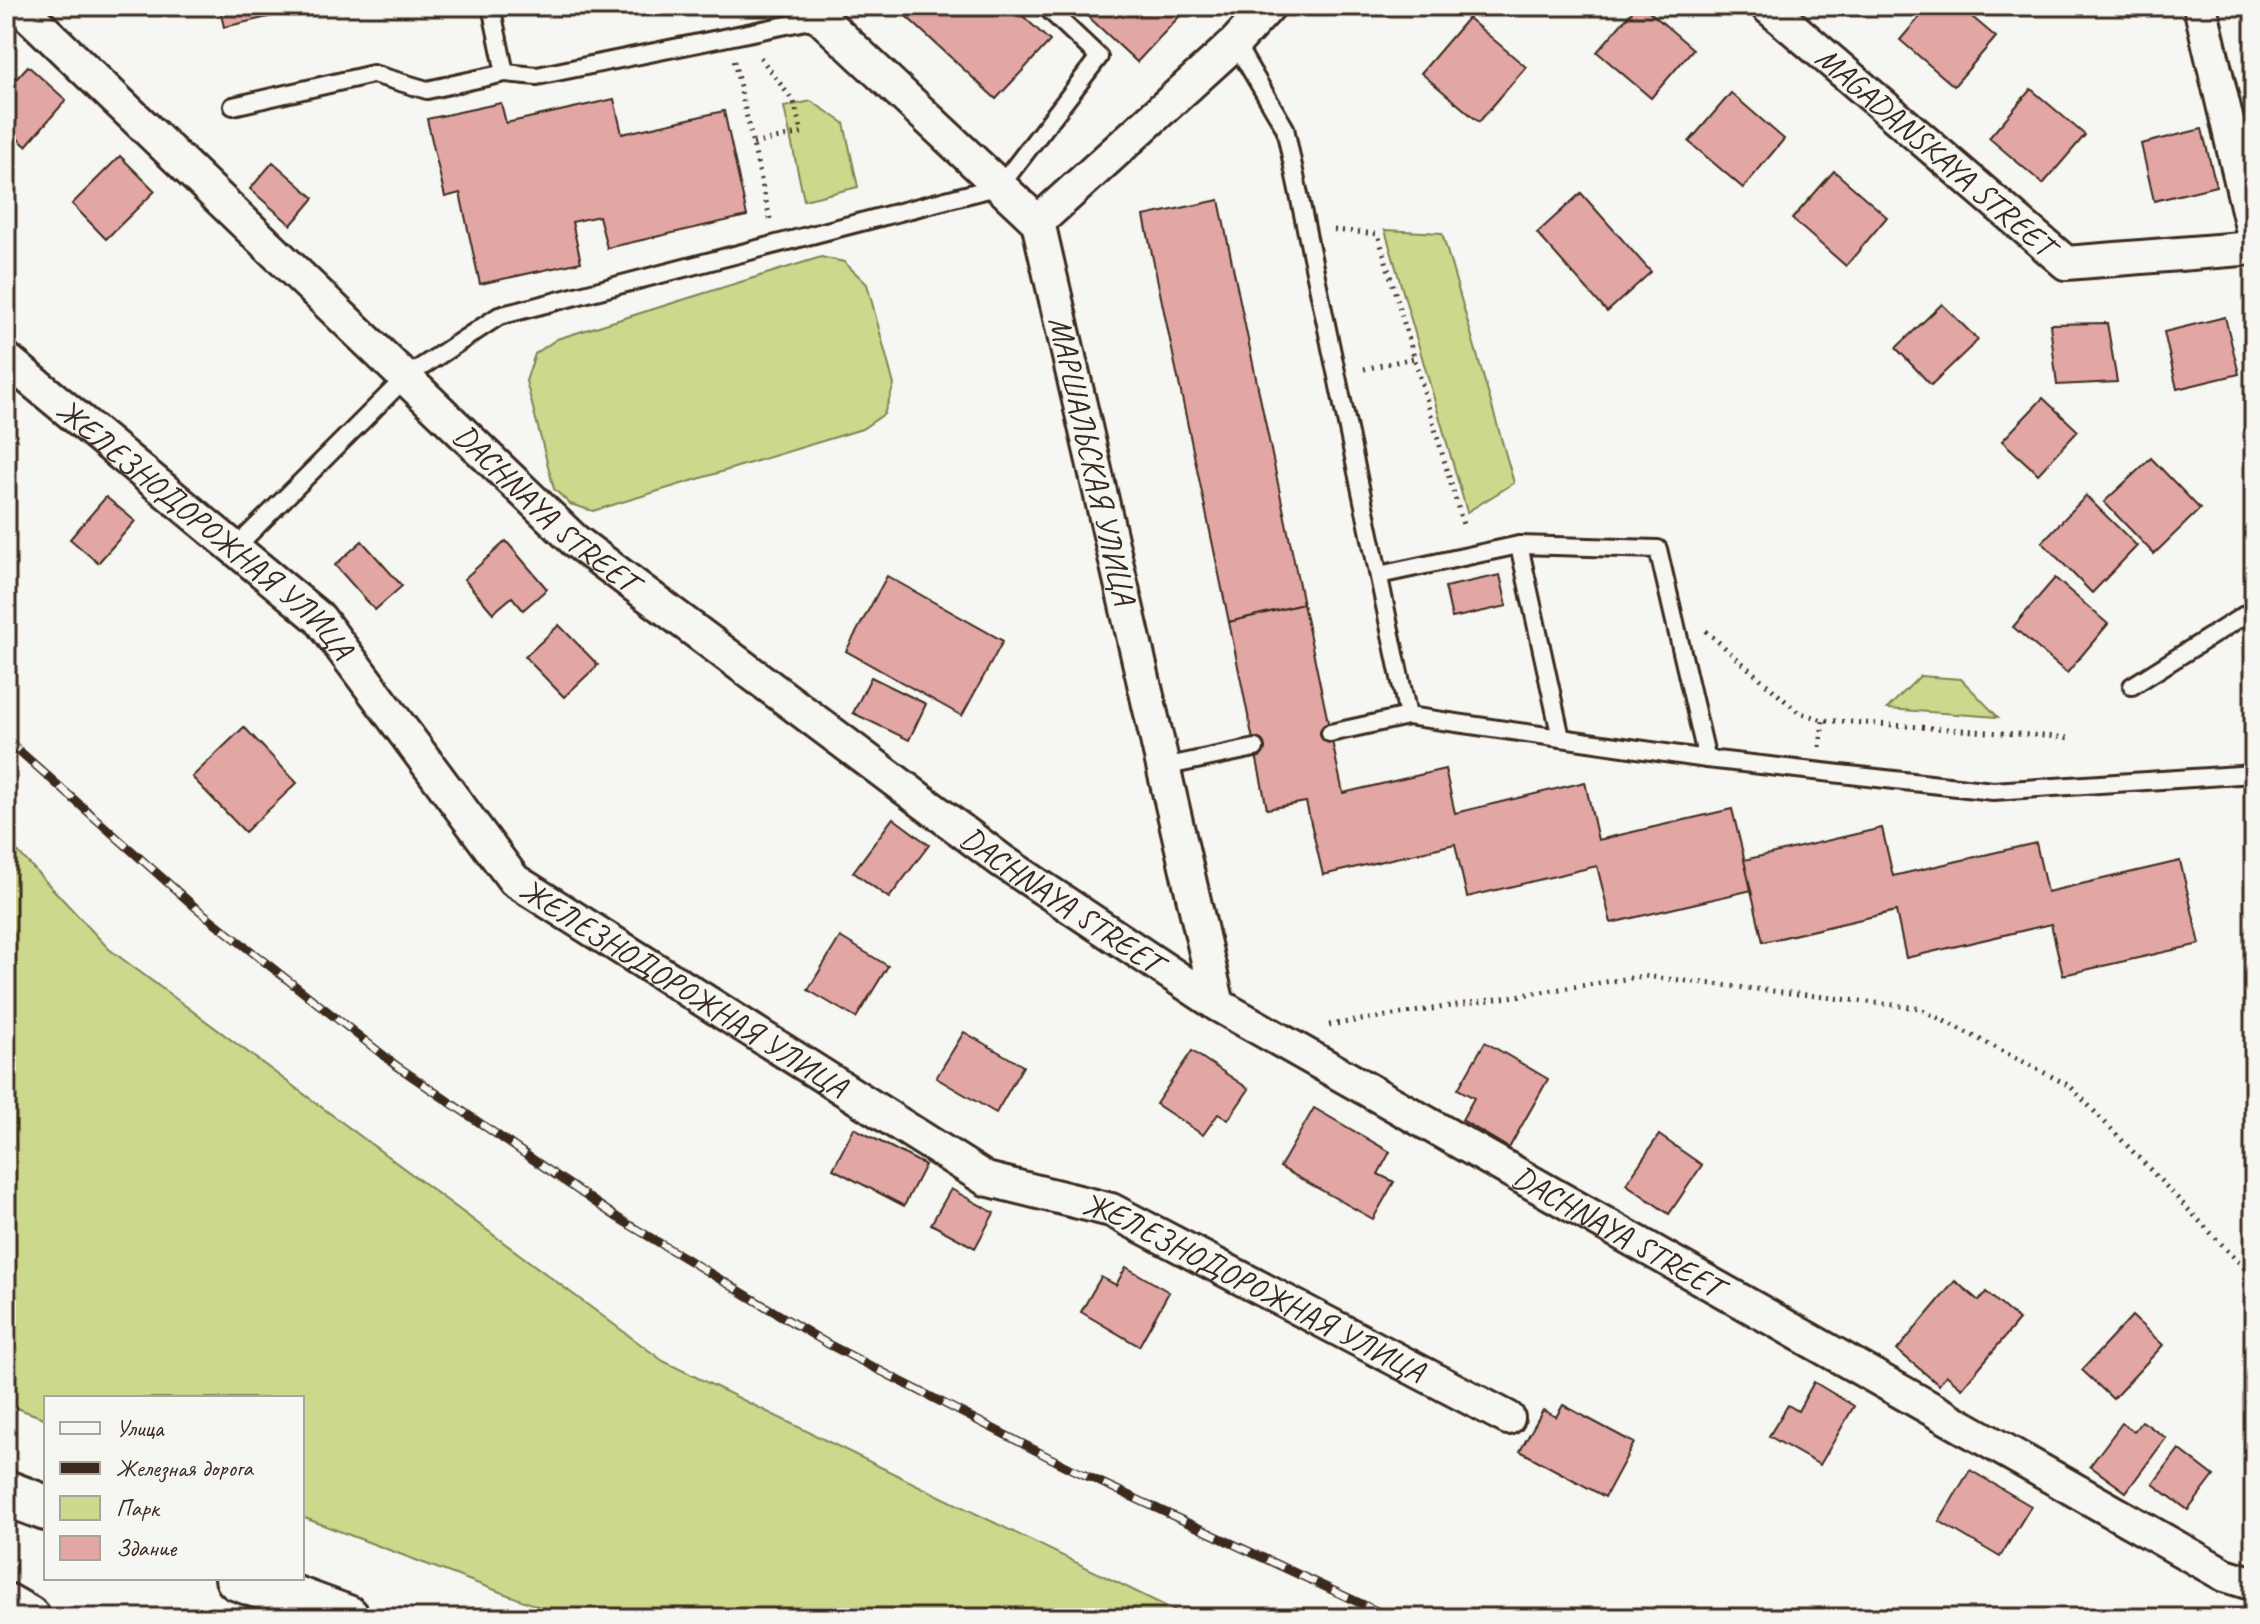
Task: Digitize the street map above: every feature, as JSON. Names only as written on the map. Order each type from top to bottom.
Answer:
[{"type":"main road","points":[[6,1493],[44,1507]]},
{"type":"main road","points":[[243,1580],[347,1618]]},
{"type":"main road","points":[[6,1606],[27,1618]]},
{"type":"street","name":"DACHNAYA STREET","points":[[19,6],[574,540],[1002,861],[1218,1005],[2225,1575],[2254,1584]]},
{"type":"street","points":[[815,12],[1038,222],[1235,43],[1269,6]]},
{"type":"street","name":"MAGADANSKAYA STREET","points":[[1767,6],[2066,263],[2254,248]]},
{"type":"street","points":[[2200,6],[2254,236]]},
{"type":"street","name":"МАРШАЛЬСКАЯ УЛИЦА","points":[[1038,222],[1218,1005]]},
{"type":"street","name":"ЖЕЛЕЗНОДОРОЖНАЯ УЛИЦА","points":[[6,359],[320,619],[514,880],[986,1179],[1111,1210],[1508,1418]]},
{"type":"lane","points":[[491,6],[505,73]]},
{"type":"lane","points":[[235,548],[406,377],[499,316],[1000,186],[1099,57],[1054,9]]},
{"type":"lane","points":[[233,106],[373,74],[427,90],[505,73],[537,76],[736,35],[815,12]]},
{"type":"lane","points":[[1235,43],[1285,128],[1408,716]]},
{"type":"lane","points":[[1379,575],[1519,545],[1658,549],[1707,759]]},
{"type":"lane","points":[[1519,545],[1561,738]]},
{"type":"lane","points":[[2132,686],[2254,609]]},
{"type":"lane","points":[[1330,733],[1408,716],[1707,759],[1993,791],[2254,774]]},
{"type":"lane","points":[[1163,767],[1255,748]]},
{"type":"path","points":[[736,35],[794,102],[802,133],[753,144]]},
{"type":"path","points":[[736,35],[753,144],[775,244]]},
{"type":"path","points":[[1306,228],[1378,234],[1471,555]]},
{"type":"path","points":[[1336,375],[1414,358]]},
{"type":"path","points":[[1670,599],[1798,712],[1823,720],[2071,738]]},
{"type":"path","points":[[1270,1035],[1644,976],[1919,1008],[2070,1086],[2254,1278]]},
{"type":"green space","points":[[811,101],[844,123],[858,187],[804,200],[784,107]]},
{"type":"green space","points":[[1385,230],[1442,233],[1514,483],[1467,512]]},
{"type":"green space","points":[[821,257],[844,262],[867,284],[894,385],[884,414],[862,429],[593,511],[570,504],[554,489],[526,381],[535,354],[557,339]]},
{"type":"green space","points":[[1920,676],[1961,679],[1998,717],[1887,709]]},
{"type":"green space","points":[[6,839],[109,949],[663,1361],[1190,1618],[569,1618],[304,1518],[304,1396],[44,1396],[44,1418],[6,1404]]},
{"type":"building","points":[[219,6],[317,6],[224,27]]},
{"type":"building","points":[[895,6],[1012,6],[1050,41],[996,99]]},
{"type":"building","points":[[1189,6],[1137,62],[1079,8]]},
{"type":"building","points":[[1637,6],[1643,6],[1693,49],[1651,98],[1597,52]]},
{"type":"building","points":[[1929,6],[1959,6],[1996,37],[1954,86],[1900,40]]},
{"type":"building","points":[[1468,18],[1526,67],[1479,122],[1421,73]]},
{"type":"building","points":[[28,66],[66,100],[26,146],[6,128],[6,90]]},
{"type":"building","points":[[2031,89],[2085,135],[2043,184],[1989,138]]},
{"type":"building","points":[[1731,93],[1784,139],[1743,188],[1689,142]]},
{"type":"building","points":[[614,99],[622,134],[724,111],[747,216],[607,248],[599,216],[572,222],[581,262],[480,284],[460,193],[445,197],[427,119],[501,103],[506,123]]},
{"type":"building","points":[[2202,129],[2216,186],[2154,201],[2141,144]]},
{"type":"building","points":[[120,156],[155,191],[106,239],[72,204]]},
{"type":"building","points":[[273,162],[314,198],[291,225],[250,189]]},
{"type":"building","points":[[1834,171],[1887,217],[1846,266],[1792,219]]},
{"type":"building","points":[[1581,193],[1651,272],[1607,312],[1537,233]]},
{"type":"building","points":[[1219,200],[1303,604],[1229,622],[1144,216]]},
{"type":"building","points":[[1942,304],[1978,340],[1931,385],[1896,348]]},
{"type":"building","points":[[2225,317],[2239,374],[2177,389],[2164,332]]},
{"type":"building","points":[[2107,323],[2117,382],[2057,385],[2050,324]]},
{"type":"building","points":[[2043,398],[2078,431],[2038,474],[2002,441]]},
{"type":"building","points":[[2151,458],[2200,509],[2154,554],[2104,502]]},
{"type":"building","points":[[2086,496],[2137,546],[2092,593],[2042,542]]},
{"type":"building","points":[[106,497],[135,521],[98,563],[70,539]]},
{"type":"building","points":[[362,541],[402,586],[375,610],[335,565]]},
{"type":"building","points":[[506,541],[547,589],[523,610],[512,597],[493,613],[464,579]]},
{"type":"building","points":[[1500,575],[1507,606],[1452,618],[1445,587]]},
{"type":"building","points":[[887,576],[1003,641],[962,716],[846,651]]},
{"type":"building","points":[[2055,578],[2108,624],[2067,673],[2013,627]]},
{"type":"building","points":[[1303,604],[1343,793],[1445,769],[1455,813],[1585,782],[1598,840],[1732,809],[1752,890],[1611,923],[1597,866],[1467,897],[1455,844],[1323,875],[1306,802],[1267,809],[1229,622]]},
{"type":"building","points":[[559,625],[598,665],[564,697],[525,657]]},
{"type":"building","points":[[871,677],[926,704],[909,740],[853,713]]},
{"type":"building","points":[[244,727],[297,783],[245,832],[192,777]]},
{"type":"building","points":[[893,818],[929,845],[889,898],[853,872]]},
{"type":"building","points":[[1882,828],[1893,876],[2036,843],[2047,892],[2180,861],[2200,944],[2063,975],[2051,924],[1906,958],[1896,911],[1763,942],[1744,860]]},
{"type":"building","points":[[840,937],[888,966],[856,1018],[808,990]]},
{"type":"building","points":[[964,1032],[1023,1066],[996,1113],[936,1078]]},
{"type":"building","points":[[1485,1042],[1548,1079],[1509,1148],[1462,1120],[1474,1098],[1458,1089]]},
{"type":"building","points":[[1192,1051],[1249,1089],[1228,1120],[1218,1114],[1203,1135],[1156,1104]]},
{"type":"building","points":[[1314,1108],[1390,1152],[1378,1174],[1394,1182],[1373,1219],[1280,1167]]},
{"type":"building","points":[[854,1128],[925,1165],[904,1206],[833,1169]]},
{"type":"building","points":[[1659,1135],[1702,1165],[1669,1214],[1626,1184]]},
{"type":"building","points":[[951,1189],[994,1213],[975,1248],[931,1224]]},
{"type":"building","points":[[1126,1267],[1169,1292],[1139,1346],[1081,1312],[1101,1277],[1116,1285]]},
{"type":"building","points":[[1955,1281],[1979,1301],[1986,1292],[2019,1320],[1962,1388],[1946,1375],[1939,1385],[1897,1350]]},
{"type":"building","points":[[2132,1316],[2163,1345],[2113,1399],[2082,1370]]},
{"type":"building","points":[[1814,1382],[1854,1406],[1820,1465],[1769,1436],[1788,1405],[1798,1411]]},
{"type":"building","points":[[1563,1405],[1634,1443],[1605,1497],[1520,1451],[1543,1410],[1556,1417]]},
{"type":"building","points":[[2142,1421],[2166,1438],[2126,1492],[2090,1466],[2122,1423],[2134,1431]]},
{"type":"building","points":[[2179,1449],[2214,1476],[2188,1510],[2153,1484]]},
{"type":"building","points":[[1970,1470],[2031,1506],[2000,1557],[1939,1521]]},
{"type":"railway","points":[[6,739],[195,907],[397,1066],[618,1218],[828,1344],[1070,1468],[1392,1618]]}]
